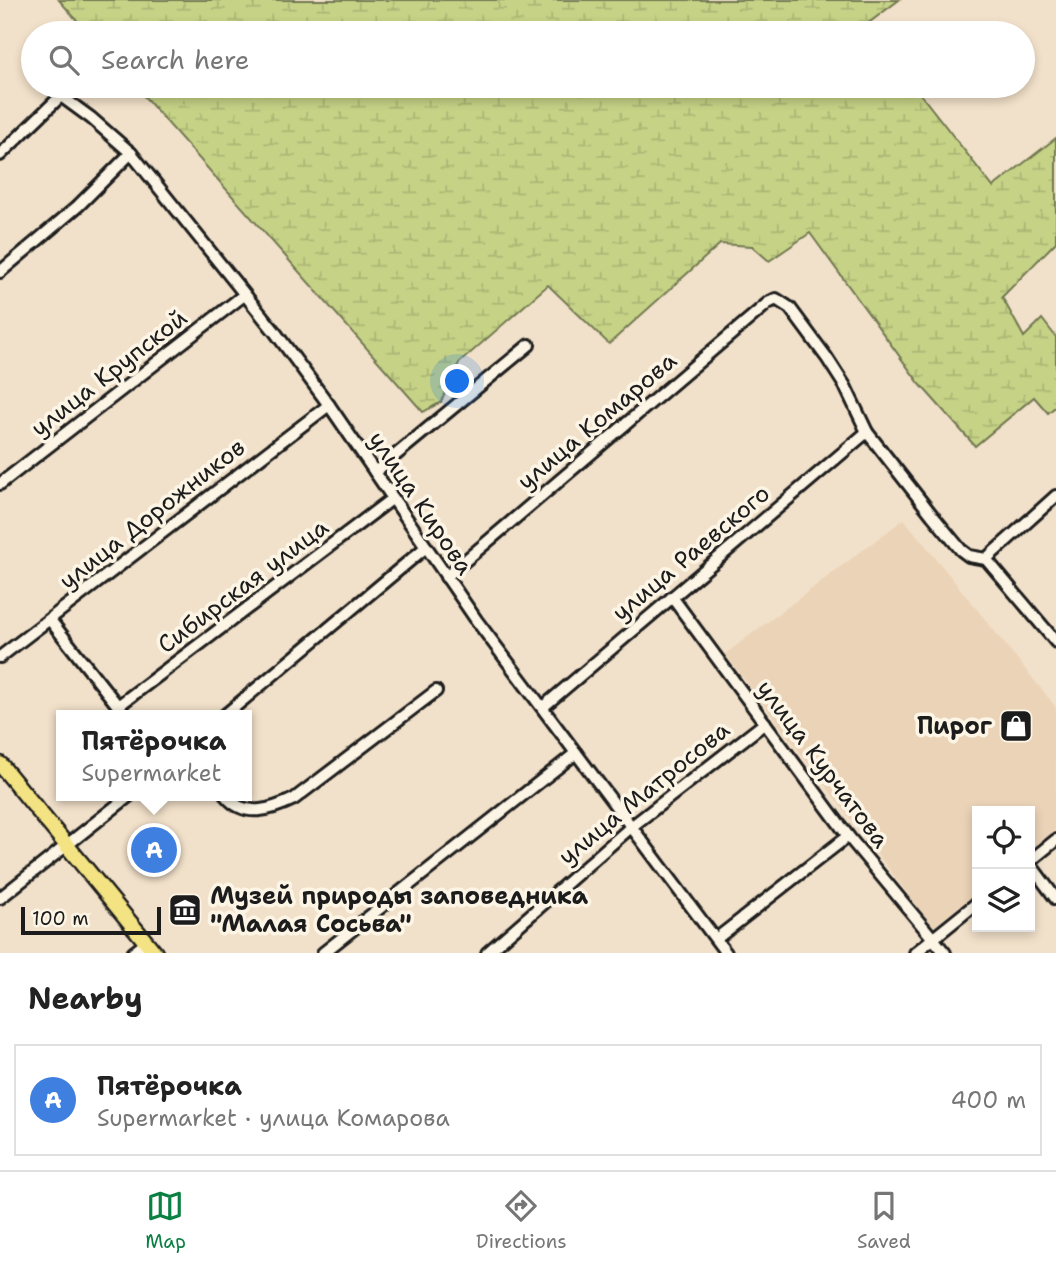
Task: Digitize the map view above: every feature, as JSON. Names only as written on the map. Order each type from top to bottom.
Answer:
[{"type":"main road","points":[[0,764],[150,948]]},
{"type":"street","points":[[0,155],[59,98]]},
{"type":"street","name":"улица Кирова","points":[[64,98],[131,153],[282,341],[446,577],[726,953]]},
{"type":"street","points":[[0,272],[79,206],[131,153]]},
{"type":"street","name":"улица Крупской","points":[[0,484],[244,295]]},
{"type":"street","name":"улица Комарова","points":[[446,577],[776,299],[790,309],[827,358],[845,386],[867,432]]},
{"type":"street","points":[[375,472],[529,345]]},
{"type":"street","name":"улица Дорожников","points":[[0,657],[329,405]]},
{"type":"street","points":[[867,432],[961,550],[970,556],[986,559],[1056,642]]},
{"type":"street","name":"улица Раевского","points":[[543,707],[867,432]]},
{"type":"street","points":[[986,559],[1056,496]]},
{"type":"street","name":"Сибирская улица","points":[[123,710],[393,498]]},
{"type":"street","points":[[231,710],[426,547]]},
{"type":"street","name":"улица Курчатова","points":[[672,597],[848,836],[945,953]]},
{"type":"street","points":[[50,620],[121,710]]},
{"type":"street","points":[[232,801],[240,807],[257,811],[276,808],[294,799],[436,691]]},
{"type":"street","name":"улица Матросова","points":[[486,953],[631,827],[765,723]]},
{"type":"street","points":[[323,953],[576,753]]},
{"type":"street","points":[[0,898],[123,801]]},
{"type":"street","points":[[716,939],[848,836]]},
{"type":"street","points":[[1035,859],[1056,840]]},
{"type":"street","points":[[1034,869],[1056,899]]},
{"type":"street","points":[[915,953],[972,907]]},
{"type":"street","points":[[133,953],[150,948]]},
{"type":"shaded area","points":[[904,519],[1056,707],[1056,829],[1035,846],[1035,806],[972,806],[972,896],[933,927],[725,654]]},
{"type":"green space","points":[[59,0],[899,0],[871,21],[77,21]]},
{"type":"green space","points":[[146,98],[923,98],[993,187],[1056,138],[1056,242],[1002,297],[1024,337],[1042,319],[1056,337],[1056,406],[1048,413],[1034,397],[975,446],[919,383],[810,233],[769,261],[752,246],[720,244],[609,344],[548,285],[459,363],[441,402],[423,412]]},
{"type":"place","name":"Пирог","points":[[1016,726]]},
{"type":"place","name":"Пятёрочка","points":[[154,850]]},
{"type":"place","name":"Музей природы заповедника \"Малая Сосьва\"","points":[[185,910]]}]
